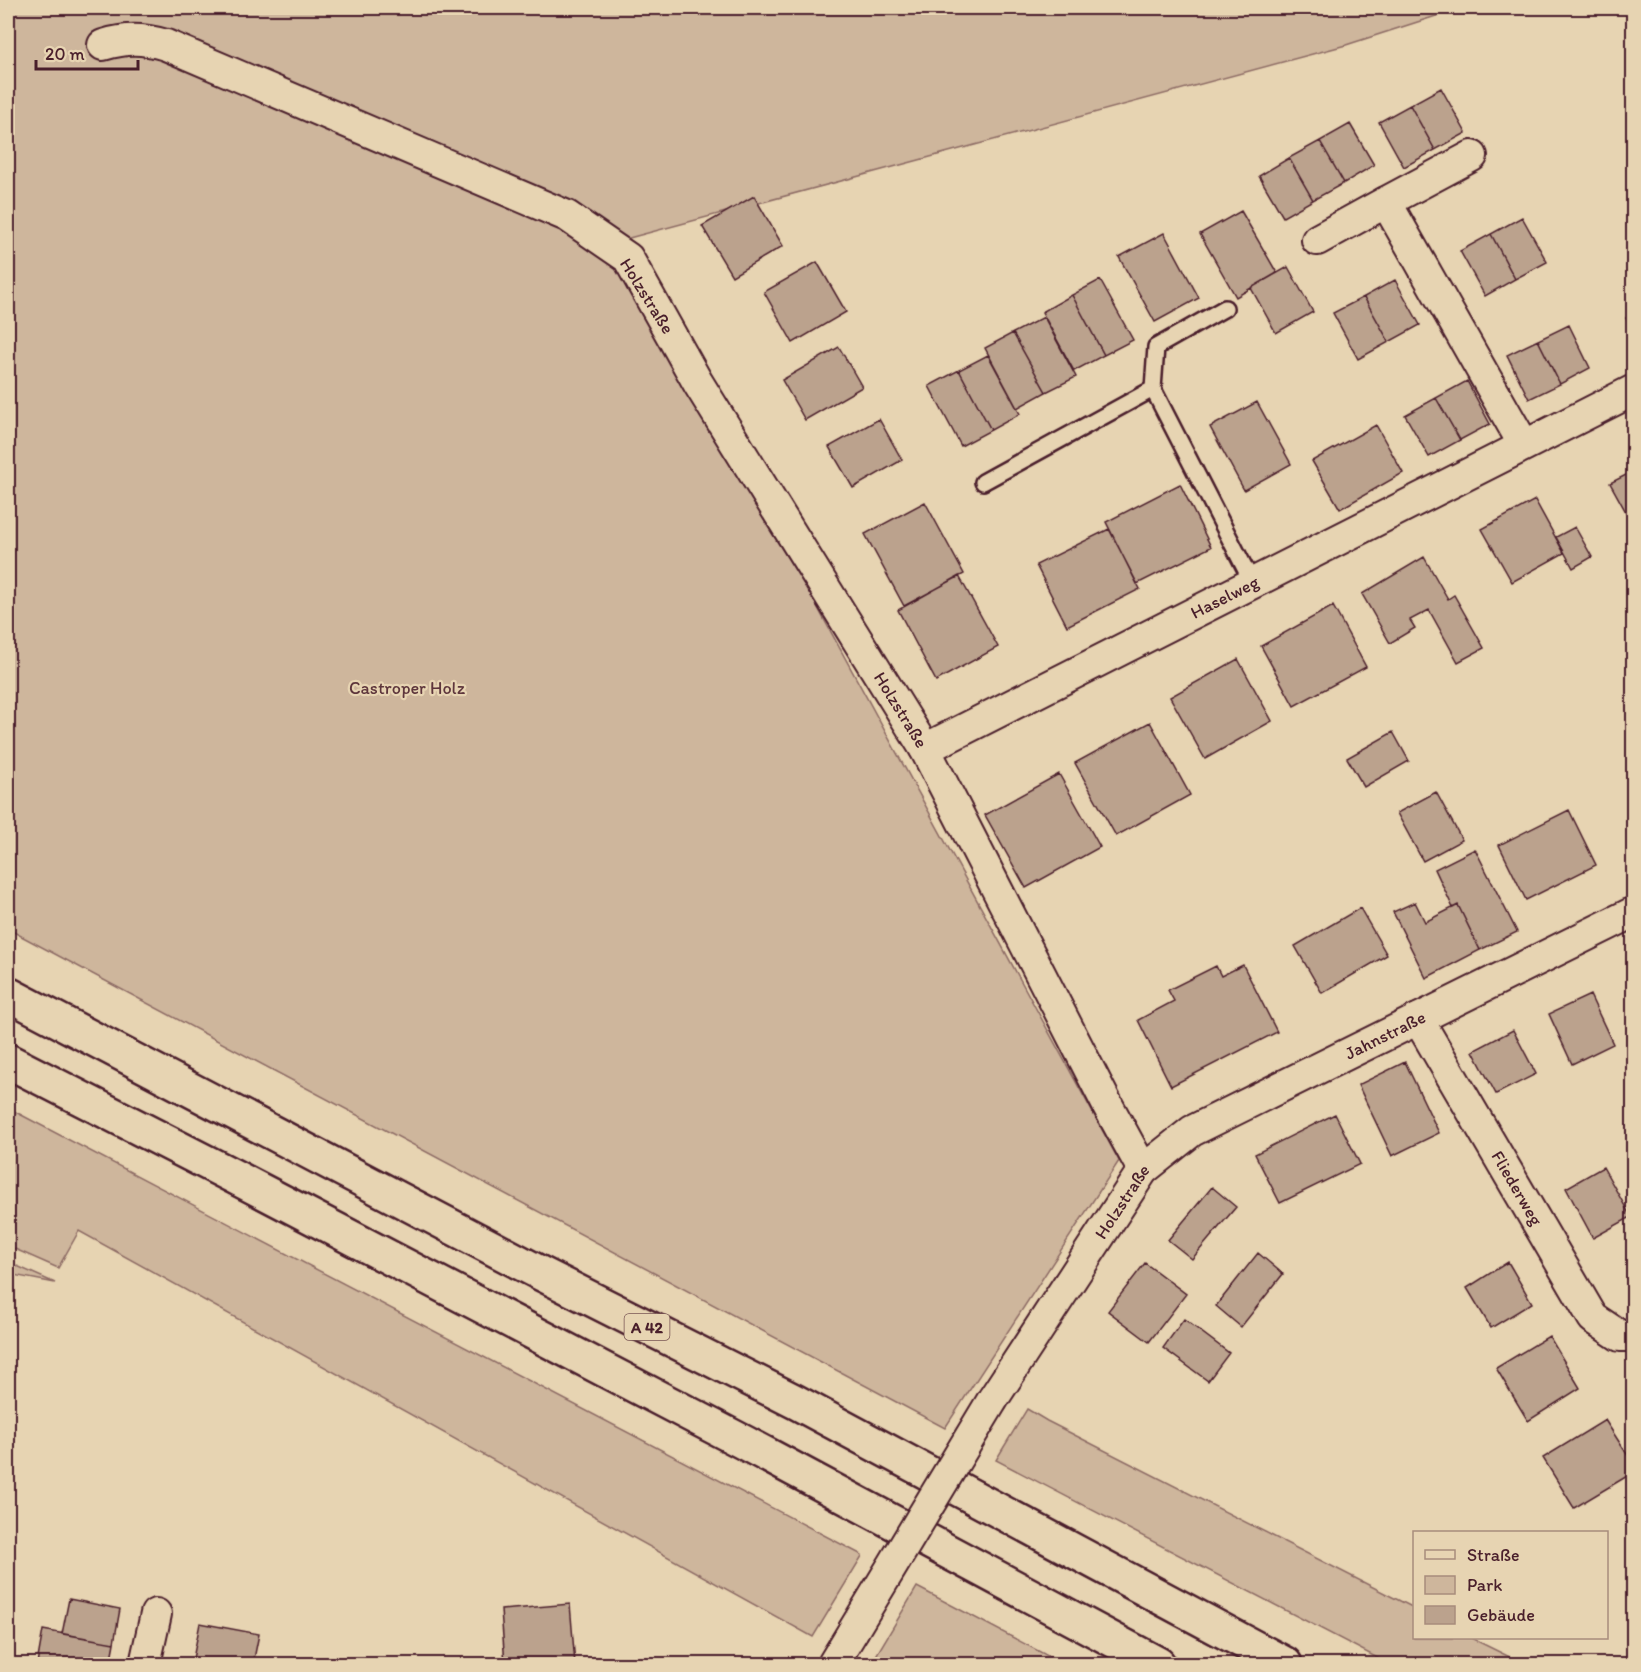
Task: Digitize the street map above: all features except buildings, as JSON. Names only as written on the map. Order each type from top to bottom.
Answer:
[{"type":"highway","name":"A 42","points":[[8,994],[542,1274],[796,1402],[1285,1665]]},
{"type":"highway","points":[[8,1061],[724,1432],[1158,1665]]},
{"type":"street","name":"Holzstraße","points":[[103,45],[124,39],[166,45],[567,216],[628,258],[698,383],[925,748],[1101,1093],[1143,1170],[993,1399],[833,1665]]},
{"type":"street","points":[[1317,240],[1472,156]]},
{"type":"street","points":[[1386,202],[1524,446]]},
{"type":"street","name":"Haselweg","points":[[925,748],[1634,390]]},
{"type":"street","name":"Jahnstraße","points":[[1143,1170],[1192,1131],[1634,912]]},
{"type":"street","name":"Fliederweg","points":[[1418,1019],[1593,1318],[1620,1336],[1634,1336]]},
{"type":"street","points":[[145,1665],[156,1614]]},
{"type":"lane","points":[[1225,308],[1156,347],[1153,388],[1252,582]]},
{"type":"lane","points":[[982,482],[1153,388]]},
{"type":"green space","name":"Castroper Holz","points":[[8,8],[1461,8],[1346,45],[618,241],[1119,1161],[945,1428],[8,929]]},
{"type":"green space","points":[[8,1108],[862,1556],[813,1637],[79,1231],[58,1268],[8,1246]]},
{"type":"green space","points":[[8,1262],[55,1283],[8,1274]]},
{"type":"green space","points":[[1027,1409],[1413,1607],[1413,1639],[1473,1639],[1524,1664],[1389,1664],[996,1460]]},
{"type":"green space","points":[[917,1587],[1063,1664],[871,1664]]}]
